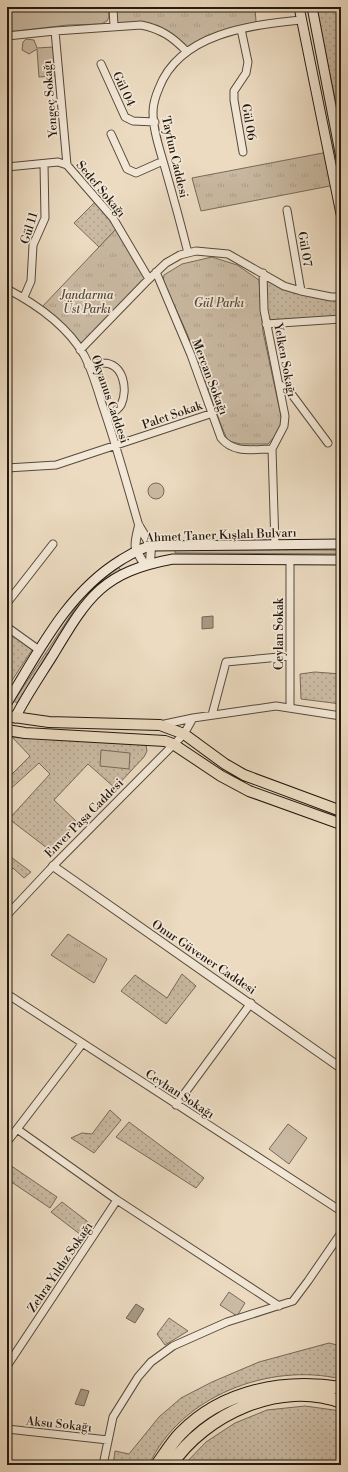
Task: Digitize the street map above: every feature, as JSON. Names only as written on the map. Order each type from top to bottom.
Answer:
[{"type":"highway","points":[[157,1465],[181,1432],[208,1412],[232,1398],[272,1386],[310,1384],[341,1388]]},
{"type":"highway","points":[[171,1465],[189,1443],[206,1428],[242,1407],[267,1399],[296,1396],[322,1397],[341,1402]]},
{"type":"main road","points":[[299,7],[341,214]]},
{"type":"main road","points":[[312,7],[340,153]]},
{"type":"main road","name":"Ahmet Taner Kışlalı Bulvarı","points":[[7,703],[60,618],[92,580],[135,551],[151,546],[341,544]]},
{"type":"main road","name":"Ahmet Taner Kışlalı Bulvarı","points":[[11,717],[79,612],[92,595],[109,582],[147,564],[173,559],[341,560]]},
{"type":"main road","points":[[341,810],[244,775],[179,739],[165,741],[25,733],[7,729],[11,717],[49,722],[160,725],[179,739],[221,776],[248,791],[341,824]]},
{"type":"street","points":[[113,7],[114,27]]},
{"type":"street","name":"Tayfun Caddesi","points":[[188,253],[163,161],[153,111],[163,77],[173,62],[187,52],[211,39],[260,24],[301,20]]},
{"type":"street","points":[[7,36],[141,25],[152,27],[167,33],[187,52]]},
{"type":"street","name":"Gül 06","points":[[241,29],[248,62],[246,73],[234,91],[234,100],[243,152]]},
{"type":"street","name":"Yengeç Sokağı","points":[[55,31],[68,165]]},
{"type":"street","name":"Gül 04","points":[[101,64],[125,117],[133,122],[155,122]]},
{"type":"street","points":[[111,134],[127,169],[136,173],[163,161]]},
{"type":"street","points":[[328,152],[340,153]]},
{"type":"street","name":"Sedef Sokağı","points":[[7,167],[58,162],[68,165],[113,218],[149,279]]},
{"type":"street","name":"Gül 11","points":[[24,297],[30,281],[33,245],[45,218],[46,187],[44,164]]},
{"type":"street","name":"Gül 07","points":[[287,210],[301,291]]},
{"type":"street","points":[[80,350],[166,263],[196,251],[212,251],[228,254],[284,286],[331,297],[341,297]]},
{"type":"street","name":"Mercan Sokağı","points":[[156,272],[191,355],[213,412],[221,438],[227,446],[235,449],[272,449]]},
{"type":"street","name":"Yelken Sokağı","points":[[263,274],[266,324],[285,416],[284,426],[272,449]]},
{"type":"street","name":"Okyanus Caddesi","points":[[7,289],[24,297],[54,320],[68,333],[80,350],[88,365],[107,417],[139,526]]},
{"type":"street","points":[[266,324],[341,319]]},
{"type":"street","points":[[88,365],[105,362],[114,366],[123,377],[124,393],[120,406],[107,417]]},
{"type":"street","points":[[278,384],[290,392],[328,443]]},
{"type":"street","name":"Palet Sokak","points":[[7,468],[56,465],[213,412]]},
{"type":"street","points":[[272,449],[275,545]]},
{"type":"street","points":[[139,526],[151,546],[147,564]]},
{"type":"street","points":[[139,526],[135,542],[135,551],[147,564]]},
{"type":"street","points":[[7,603],[54,544]]},
{"type":"street","name":"Ceylan Sokak","points":[[290,560],[290,707]]},
{"type":"street","points":[[7,627],[39,650]]},
{"type":"street","points":[[212,715],[226,662],[290,656]]},
{"type":"street","points":[[160,725],[193,718],[276,706],[341,716]]},
{"type":"street","name":"Enver Paşa Caddesi","points":[[7,915],[53,866],[179,739],[193,718]]},
{"type":"street","name":"Onur Güvener Caddesi","points":[[53,866],[341,1068]]},
{"type":"street","name":"Ceyhan Sokağı","points":[[7,994],[341,1211]]},
{"type":"street","points":[[176,1105],[250,1004]]},
{"type":"street","points":[[7,1142],[82,1044]]},
{"type":"street","points":[[17,1129],[117,1200],[279,1306]]},
{"type":"street","name":"Zehra Yıldız Sokağı","points":[[7,1366],[117,1200]]},
{"type":"street","points":[[103,1465],[113,1417],[138,1377],[151,1362],[174,1346],[226,1322],[293,1301],[308,1282],[341,1233]]},
{"type":"street","name":"Aksu Sokağı","points":[[7,1429],[108,1440]]},
{"type":"green space","points":[[7,7],[108,7],[109,17],[107,21],[101,24],[68,25],[7,32]]},
{"type":"green space","points":[[113,7],[255,7],[256,22],[188,48],[162,29],[114,26]]},
{"type":"green space","points":[[316,7],[341,7],[341,128]]},
{"type":"green space","points":[[26,39],[34,40],[37,48],[53,47],[56,76],[39,77],[37,49],[29,54],[22,50],[23,42]]},
{"type":"green space","points":[[328,152],[335,185],[201,211],[192,178]]},
{"type":"green space","points":[[98,199],[118,227],[99,247],[74,223]]},
{"type":"green space","name":"Jandarma Üst Parkı","points":[[118,227],[149,279],[80,350],[40,309]]},
{"type":"green space","name":"Gül Parkı","points":[[212,257],[237,265],[259,280],[263,332],[282,421],[276,435],[268,444],[241,444],[228,441],[191,343],[163,282],[164,275],[182,264]]},
{"type":"green space","points":[[263,273],[284,286],[341,297],[341,319],[266,324]]},
{"type":"green space","points":[[153,483],[159,483],[164,488],[162,497],[159,499],[153,499],[148,494],[148,488]]},
{"type":"green space","points":[[175,550],[341,550],[341,554],[175,553]]},
{"type":"green space","points":[[118,567],[121,570],[99,585],[87,596],[17,703],[14,701],[84,595]]},
{"type":"green space","points":[[7,631],[32,650],[7,688]]},
{"type":"green space","points":[[315,672],[341,674],[341,704],[301,699],[300,674]]},
{"type":"green space","points":[[12,737],[146,745],[147,751],[144,757],[115,788],[88,764],[54,800],[77,822],[51,851],[9,819],[50,774],[39,763],[7,792],[7,779],[30,756]]},
{"type":"green space","points":[[101,750],[130,753],[129,769],[100,766]]},
{"type":"green space","points":[[7,854],[31,872],[24,878],[13,868],[7,874]]},
{"type":"green space","points":[[68,934],[107,959],[94,983],[51,955]]},
{"type":"green space","points":[[182,974],[196,986],[166,1024],[121,991],[135,975],[167,998]]},
{"type":"green space","points":[[110,1110],[121,1120],[94,1153],[71,1138],[82,1133],[92,1134]]},
{"type":"green space","points":[[129,1122],[204,1178],[196,1188],[116,1137]]},
{"type":"green space","points":[[288,1124],[307,1138],[289,1164],[269,1149]]},
{"type":"green space","points":[[7,1163],[57,1197],[50,1208],[7,1179]]},
{"type":"green space","points":[[62,1202],[92,1225],[85,1238],[51,1212]]},
{"type":"green space","points":[[229,1292],[245,1303],[237,1316],[220,1305]]},
{"type":"green space","points":[[169,1318],[188,1331],[165,1345],[157,1334]]},
{"type":"green space","points":[[329,1343],[341,1346],[341,1379],[314,1375],[285,1376],[257,1381],[230,1390],[205,1403],[182,1420],[163,1441],[149,1465],[113,1465],[115,1451],[129,1454],[159,1417],[181,1398],[212,1382],[259,1362]]},
{"type":"green space","points":[[305,1406],[341,1411],[341,1465],[184,1465],[206,1442],[235,1423],[267,1410]]},
{"type":"shaded area","points":[[213,616],[213,628],[202,629],[202,617]]},
{"type":"shaded area","points":[[136,1304],[144,1309],[135,1323],[126,1318]]},
{"type":"shaded area","points":[[81,1389],[89,1391],[84,1406],[75,1404]]}]
